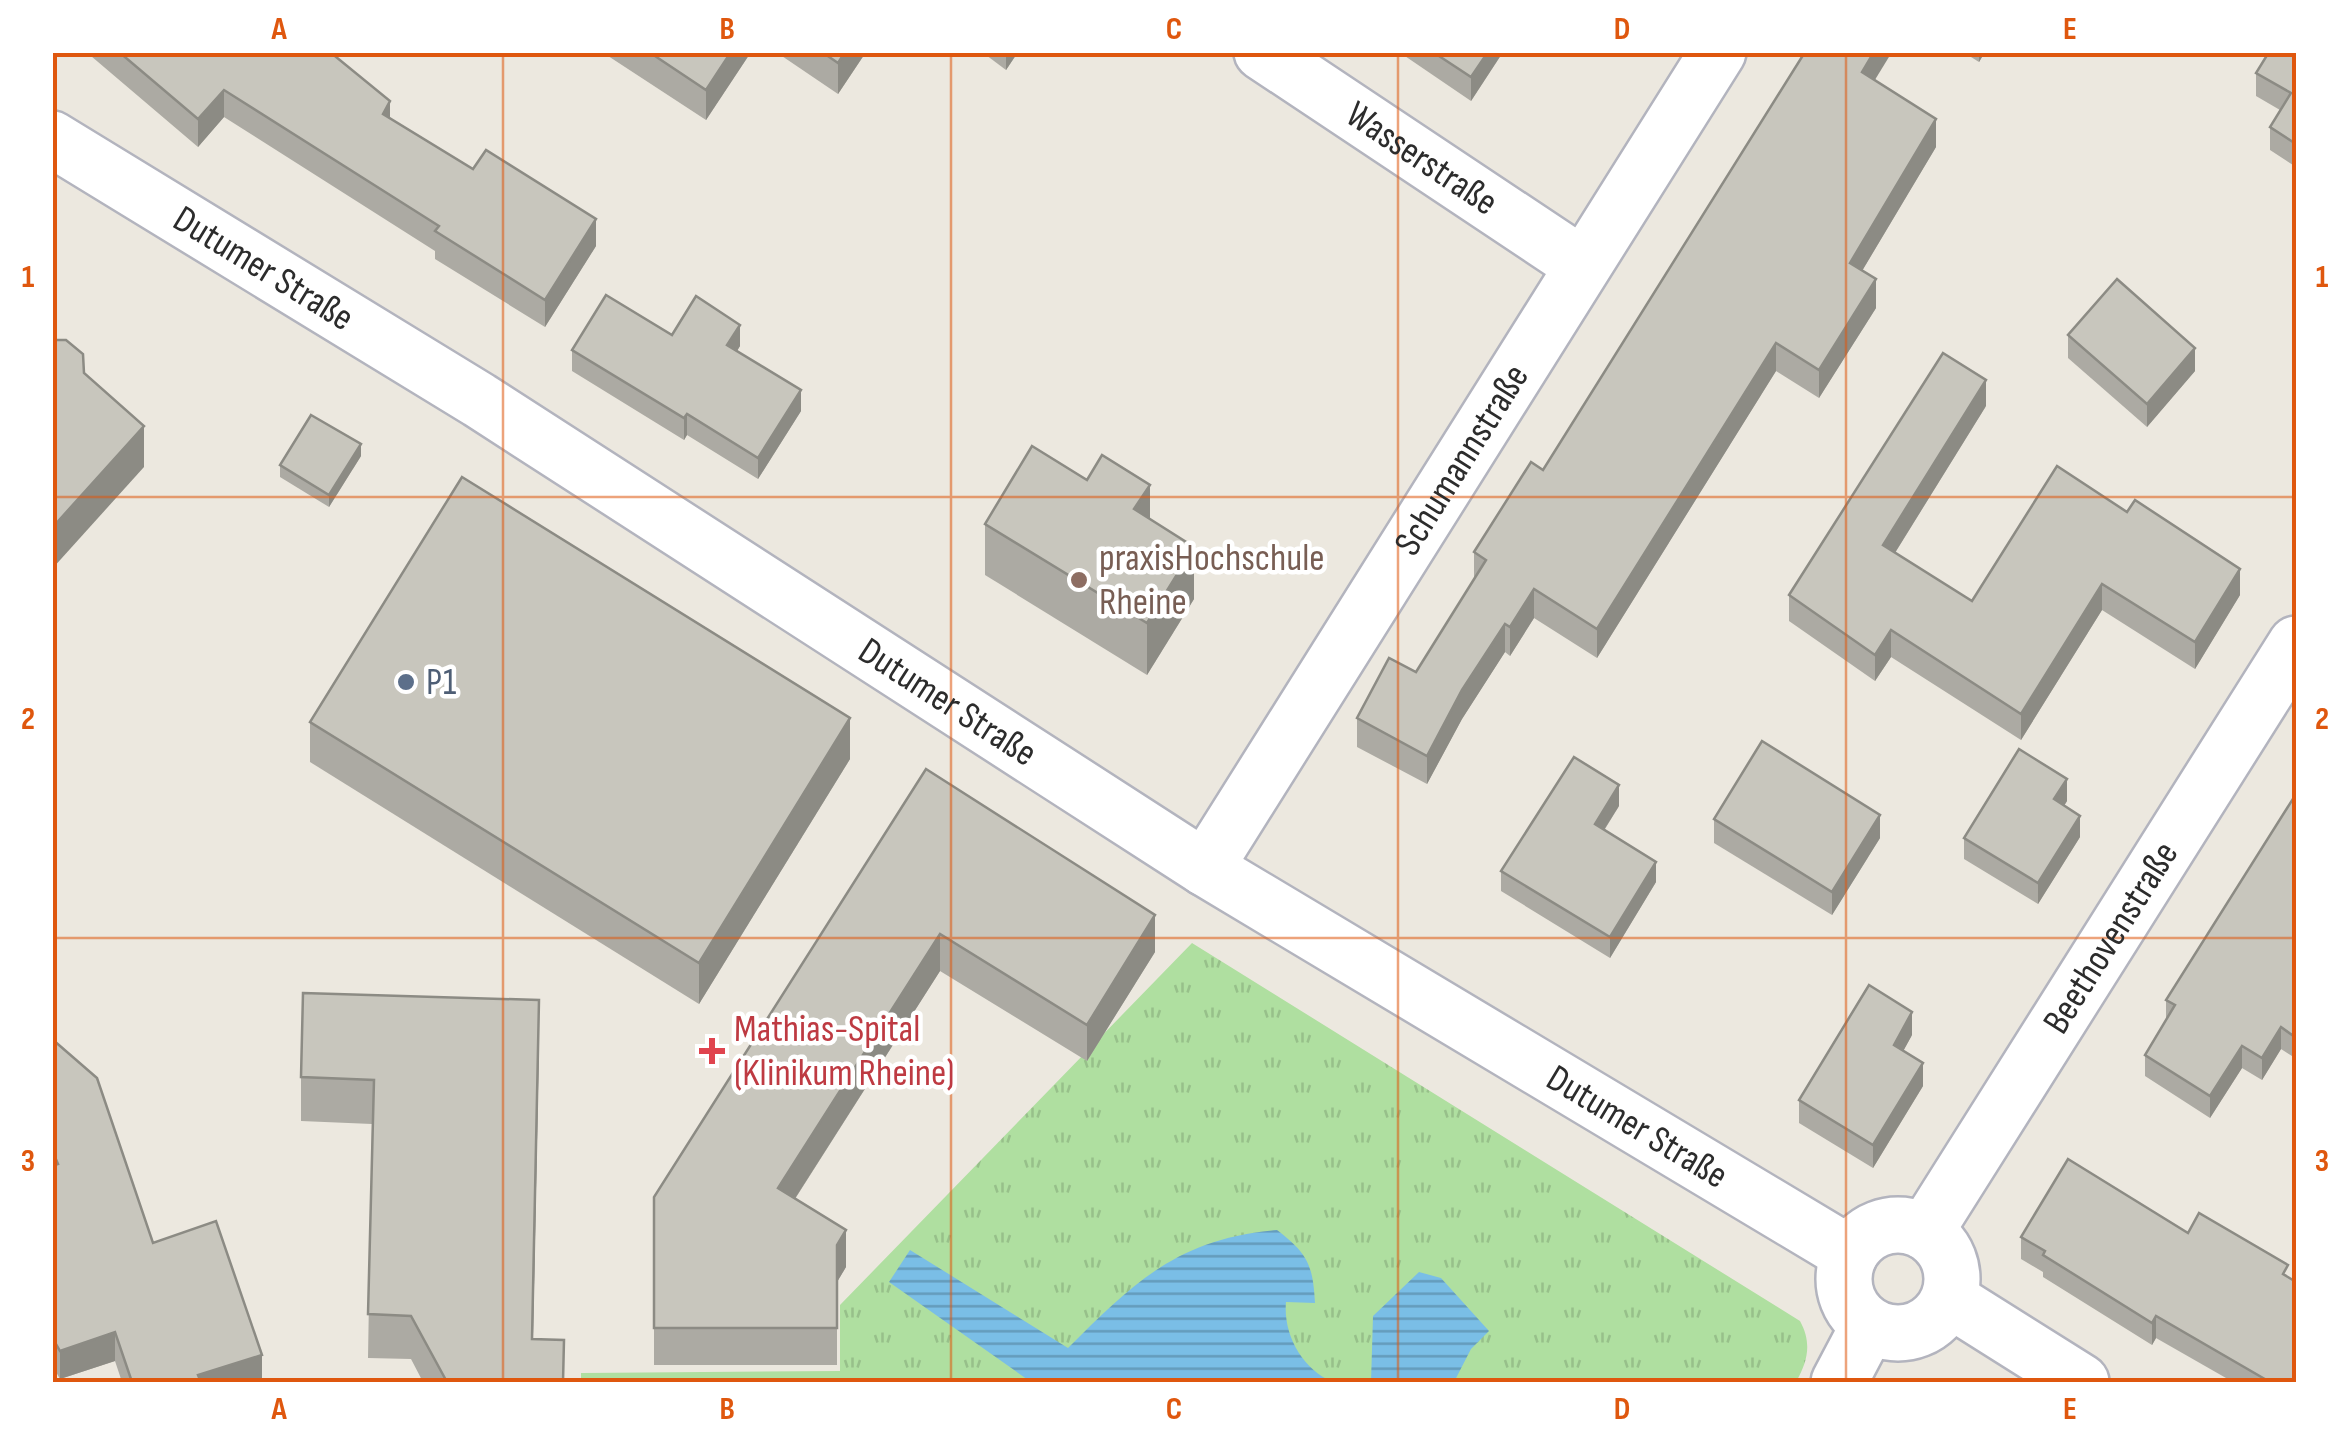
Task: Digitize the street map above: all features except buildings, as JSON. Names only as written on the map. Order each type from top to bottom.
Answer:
[{"type":"street","name":"Wasserstraße","points":[[1262,52],[1582,265]]},
{"type":"street","name":"Schumannstraße","points":[[1204,868],[1718,52]]},
{"type":"street","name":"Dutumer Straße","points":[[52,139],[479,400],[1204,868],[1850,1254]]},
{"type":"street","name":"Beethovenstraße","points":[[1925,1232],[2296,644]]},
{"type":"street","points":[[1890,1225],[1925,1232],[1937,1242],[1952,1268],[1949,1299],[1940,1314],[1915,1331],[1899,1334],[1869,1326],[1856,1315],[1844,1286],[1850,1254],[1859,1240],[1890,1225]]},
{"type":"street","points":[[1949,1299],[2080,1382]]},
{"type":"street","points":[[1839,1382],[1869,1326]]},
{"type":"green space","points":[[1192,943],[1800,1321],[1807,1352],[1796,1382],[581,1382],[581,1373],[840,1371],[840,1305]]},
{"type":"water","points":[[1277,1230],[1306,1260],[1314,1290],[1315,1303],[1286,1302],[1291,1338],[1312,1369],[1333,1382],[1031,1382],[889,1282],[910,1250],[1068,1348],[1160,1267],[1212,1243]]},
{"type":"water","points":[[1419,1272],[1441,1278],[1489,1331],[1471,1349],[1454,1382],[1371,1382],[1373,1316]]},
{"type":"place","name":"praxisHochschule Rheine","points":[[1079,580]]},
{"type":"place","name":"P1","points":[[406,682]]},
{"type":"place","name":"Mathias-Spital (Klinikum Rheine)","points":[[712,1051]]}]
